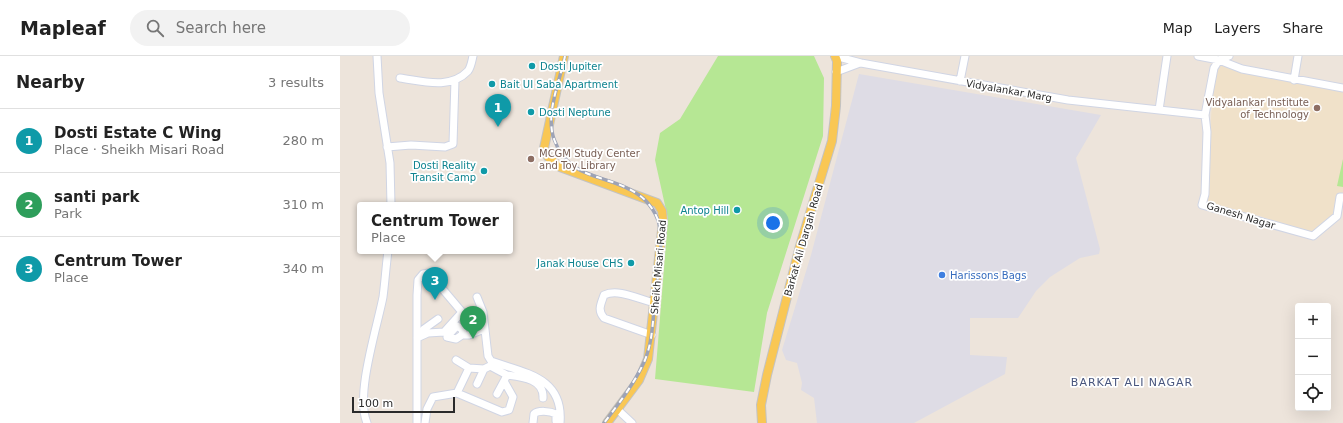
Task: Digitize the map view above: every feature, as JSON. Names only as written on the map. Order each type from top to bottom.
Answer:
[{"type":"main road","name":"Sheikh Misari Road","points":[[564,56],[544,148],[548,158],[560,167],[657,202],[662,211],[663,221],[652,335],[648,359],[642,374],[607,423]]},
{"type":"main road","name":"Barkat Ali Dargah Road","points":[[762,423],[761,405],[767,374],[800,246],[832,141],[836,106],[837,61],[835,56]]},
{"type":"street","points":[[377,56],[379,93],[390,163],[391,202]]},
{"type":"street","points":[[400,78],[443,83],[455,80],[469,70],[473,56]]},
{"type":"street","name":"Vidyalankar Marg","points":[[835,56],[861,63],[1068,100],[1205,115]]},
{"type":"street","points":[[960,81],[964,56]]},
{"type":"street","points":[[1159,110],[1167,56]]},
{"type":"street","points":[[1198,56],[1219,60],[1242,70],[1343,88]]},
{"type":"street","points":[[1205,115],[1214,68],[1219,60],[1229,56]]},
{"type":"street","points":[[1294,80],[1298,56]]},
{"type":"street","points":[[836,72],[861,63]]},
{"type":"street","points":[[387,147],[411,145],[445,147],[453,144],[455,80]]},
{"type":"street","name":"Ganesh Nagar","points":[[1205,115],[1207,132],[1205,194],[1202,205],[1312,236],[1337,216],[1340,197],[1343,197]]},
{"type":"street","points":[[367,423],[363,414],[362,395],[383,295],[388,254]]},
{"type":"street","points":[[417,338],[428,333],[444,332],[461,314],[461,310],[429,273],[423,274],[418,283],[417,338],[417,423]]},
{"type":"street","points":[[652,335],[604,318],[600,313],[599,308],[604,295],[610,292],[616,292],[655,304]]},
{"type":"street","points":[[477,296],[482,312],[488,356],[491,361],[535,376],[552,390],[558,401],[560,423]]},
{"type":"street","points":[[417,338],[424,329],[438,319]]},
{"type":"street","points":[[465,334],[484,329]]},
{"type":"street","points":[[456,360],[469,368],[484,369],[490,366],[506,378],[532,380],[541,387],[544,392],[543,398]]},
{"type":"street","points":[[457,393],[469,368]]},
{"type":"street","points":[[477,384],[484,369]]},
{"type":"street","points":[[433,397],[457,393],[506,412],[510,407],[512,397],[506,378]]},
{"type":"street","points":[[497,394],[506,378]]},
{"type":"street","points":[[425,423],[427,409],[436,390]]},
{"type":"street","points":[[617,409],[632,423]]},
{"type":"street","points":[[533,423],[534,414],[538,411],[556,414],[556,423]]},
{"type":"shaded area","points":[[1215,64],[1343,84],[1343,197],[1337,216],[1313,236],[1260,216],[1206,202]]},
{"type":"shaded area","points":[[859,74],[1101,115],[1076,158],[1100,249],[1099,254],[1080,258],[1050,277],[1036,291],[1018,318],[970,318],[970,355],[1007,357],[1005,374],[914,423],[817,423],[814,398],[801,390],[802,383],[797,363],[786,360],[782,350],[811,255]]},
{"type":"green space","points":[[718,56],[814,56],[824,78],[823,136],[767,313],[754,392],[655,379],[668,219],[655,160],[660,133],[680,119]]},
{"type":"green space","points":[[1343,159],[1343,187],[1337,186]]},
{"type":"railway","points":[[565,56],[554,98],[551,119],[554,139],[561,153],[569,163],[580,170],[627,188],[639,195],[646,201],[657,218],[661,236],[660,262],[648,352],[632,385],[604,423]]},
{"type":"place","name":"Dosti Jupiter","points":[[532,66]]},
{"type":"place","name":"Bait UI Saba Apartment","points":[[492,84]]},
{"type":"place","name":"Vidyalankar Institute of Technology","points":[[1317,108]]},
{"type":"place","name":"Dosti Neptune","points":[[531,112]]},
{"type":"place","name":"Dosti Estate C Wing","points":[[498,127]]},
{"type":"place","name":"MCGM Study Center and Toy Library","points":[[531,159]]},
{"type":"place","name":"Dosti Reality Transit Camp","points":[[484,171]]},
{"type":"place","name":"Antop Hill","points":[[737,210]]},
{"type":"place","name":"Janak House CHS","points":[[631,263]]},
{"type":"place","name":"Harissons Bags","points":[[942,275]]},
{"type":"place","name":"Centrum Tower","points":[[435,300]]},
{"type":"place","name":"santi park","points":[[473,339]]},
{"type":"district","name":"BARKAT ALI NAGAR","points":[[1132,382]]}]
